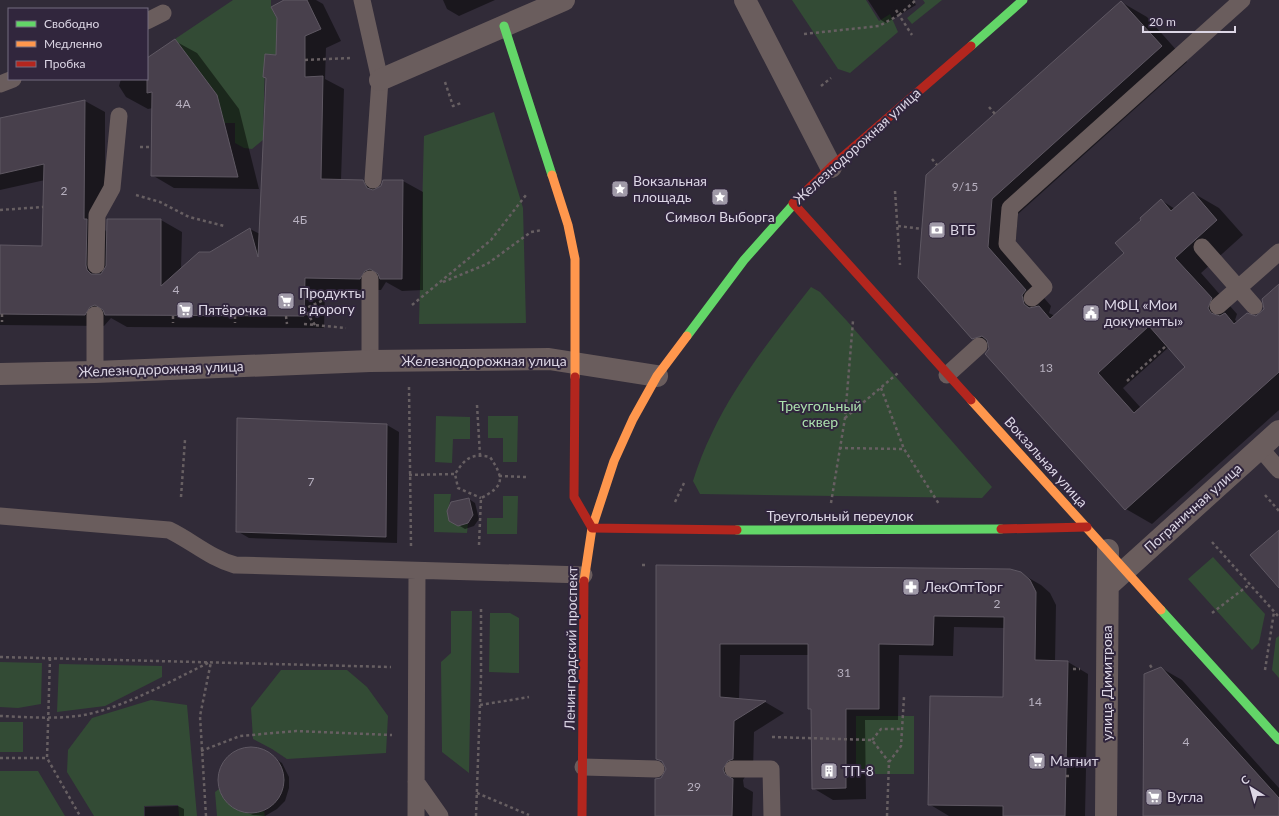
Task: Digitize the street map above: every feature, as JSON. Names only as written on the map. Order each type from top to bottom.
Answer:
[{"type":"street","points":[[380,80],[564,0]]},
{"type":"street","points":[[745,0],[830,167]]},
{"type":"street","name":"Железнодорожная улица","points":[[0,374],[95,372],[370,361],[549,359],[658,376],[744,260],[793,203],[830,167],[1023,0]]},
{"type":"street","points":[[504,26],[568,225],[576,259],[574,497],[592,528]]},
{"type":"street","name":"Вокзальная улица","points":[[793,203],[1279,740]]},
{"type":"street","name":"Ленинградский проспект","points":[[582,816],[584,575],[592,528],[614,461],[633,419],[658,376]]},
{"type":"street","name":"Пограничная улица","points":[[1107,586],[1279,431]]},
{"type":"street","name":"Треугольный переулок","points":[[592,528],[1001,530],[1087,527]]},
{"type":"street","name":"улица Димитрова","points":[[1106,816],[1108,550]]},
{"type":"lane","points":[[362,0],[380,80],[373,180]]},
{"type":"lane","points":[[1032,298],[1044,287],[1007,244],[1010,208],[1242,0]]},
{"type":"lane","points":[[148,20],[163,13]]},
{"type":"lane","points":[[0,84],[10,80]]},
{"type":"lane","points":[[96,265],[97,215],[112,188],[119,116]]},
{"type":"lane","points":[[1202,247],[1254,306]]},
{"type":"lane","points":[[1218,306],[1279,252]]},
{"type":"lane","points":[[370,279],[370,361]]},
{"type":"lane","points":[[95,315],[95,372]]},
{"type":"lane","points":[[948,375],[979,346]]},
{"type":"lane","points":[[1260,448],[1279,470]]},
{"type":"lane","points":[[0,516],[169,530],[210,555],[235,566],[584,575]]},
{"type":"lane","points":[[416,816],[417,571]]},
{"type":"lane","points":[[583,767],[656,769]]},
{"type":"lane","points":[[733,769],[771,769],[772,816]]},
{"type":"lane","points":[[416,782],[440,816]]},
{"type":"path","points":[[804,34],[879,26],[899,15],[916,0]]},
{"type":"path","points":[[896,10],[912,35]]},
{"type":"path","points":[[305,60],[323,59]]},
{"type":"path","points":[[445,82],[453,106],[461,103]]},
{"type":"path","points":[[988,107],[995,114]]},
{"type":"path","points":[[932,159],[938,165]]},
{"type":"path","points":[[112,188],[160,202],[189,217],[224,226]]},
{"type":"path","points":[[895,191],[900,265]]},
{"type":"path","points":[[412,305],[491,240],[526,195]]},
{"type":"path","points":[[0,210],[43,207]]},
{"type":"path","points":[[439,283],[487,264],[531,232],[568,225]]},
{"type":"path","points":[[898,226],[922,229]]},
{"type":"path","points":[[316,325],[304,309],[335,296]]},
{"type":"path","points":[[2,314],[2,322]]},
{"type":"path","points":[[173,316],[173,323]]},
{"type":"path","points":[[235,316],[235,323]]},
{"type":"path","points":[[286,316],[287,324]]},
{"type":"path","points":[[832,503],[839,448],[845,418],[853,321]]},
{"type":"path","points":[[1127,381],[1166,346]]},
{"type":"path","points":[[410,361],[409,475],[411,548]]},
{"type":"path","points":[[845,418],[898,373]]},
{"type":"path","points":[[881,388],[904,449],[939,504]]},
{"type":"path","points":[[477,405],[480,455]]},
{"type":"path","points":[[181,497],[185,440]]},
{"type":"path","points":[[839,448],[904,449]]},
{"type":"path","points":[[480,455],[490,457],[499,471],[499,484],[494,492],[481,498],[458,488],[455,474],[465,459],[480,455]]},
{"type":"path","points":[[409,475],[455,474]]},
{"type":"path","points":[[499,476],[526,477]]},
{"type":"path","points":[[1265,495],[1279,511]]},
{"type":"path","points":[[479,545],[481,498]]},
{"type":"path","points":[[1212,542],[1279,617]]},
{"type":"path","points":[[642,565],[648,565]]},
{"type":"path","points":[[1212,612],[1250,584]]},
{"type":"path","points":[[476,816],[480,705],[481,607]]},
{"type":"path","points":[[1265,670],[1274,611]]},
{"type":"path","points":[[0,657],[394,668],[417,664]]},
{"type":"path","points":[[50,658],[47,717],[47,758],[80,816]]},
{"type":"path","points":[[0,716],[47,717],[88,714],[133,699],[211,662]]},
{"type":"path","points":[[206,816],[200,716],[211,662]]},
{"type":"path","points":[[1150,665],[1153,670]]},
{"type":"path","points":[[480,705],[529,697]]},
{"type":"path","points":[[887,816],[889,762],[901,746],[904,697]]},
{"type":"path","points":[[872,740],[881,729],[901,729]]},
{"type":"path","points":[[201,752],[240,736],[296,731],[416,735]]},
{"type":"path","points":[[772,737],[872,740]]},
{"type":"path","points":[[872,740],[889,762]]},
{"type":"path","points":[[0,758],[47,758]]},
{"type":"path","points":[[1066,776],[1072,776]]},
{"type":"path","points":[[477,793],[529,815]]},
{"type":"green space","points":[[233,0],[271,0],[271,7],[288,41],[276,41],[276,55],[265,54],[263,140],[252,149],[244,148],[235,143],[235,123],[224,123],[217,95],[175,39]]},
{"type":"green space","points":[[792,0],[866,0],[879,21],[890,14],[898,32],[850,73],[838,69]]},
{"type":"green space","points":[[923,0],[942,0],[912,24],[907,18],[925,3]]},
{"type":"green space","points":[[494,112],[523,208],[526,323],[419,324],[424,136]]},
{"type":"green space","name":"Треугольный сквер","points":[[811,287],[820,292],[847,321],[992,487],[982,498],[700,494],[693,481],[709,439],[722,414],[757,358]]},
{"type":"green space","points":[[436,416],[470,417],[470,439],[453,439],[452,463],[435,462]]},
{"type":"green space","points":[[488,416],[518,416],[517,462],[503,462],[503,438],[488,438]]},
{"type":"green space","points":[[434,494],[451,494],[448,510],[449,520],[458,526],[468,523],[467,533],[434,532]]},
{"type":"green space","points":[[503,496],[518,496],[517,534],[487,534],[487,518],[503,518]]},
{"type":"green space","points":[[1213,557],[1265,614],[1259,643],[1252,650],[1188,579]]},
{"type":"green space","points":[[451,611],[472,611],[469,773],[442,752],[441,662],[451,653]]},
{"type":"green space","points":[[490,613],[510,613],[519,618],[519,673],[489,672]]},
{"type":"green space","points":[[1279,636],[1279,678],[1272,670],[1276,638]]},
{"type":"green space","points":[[0,662],[42,663],[41,704],[18,708],[0,707]]},
{"type":"green space","points":[[59,664],[162,666],[162,677],[105,706],[57,712]]},
{"type":"green space","points":[[281,670],[347,670],[367,687],[388,716],[386,753],[287,759],[253,739],[251,708]]},
{"type":"green space","points":[[151,700],[187,705],[197,816],[179,816],[178,805],[144,806],[144,816],[94,816],[67,772],[68,750],[92,718]]},
{"type":"green space","points":[[856,716],[914,716],[914,774],[856,774]]},
{"type":"green space","points":[[0,722],[23,722],[23,752],[0,752]]},
{"type":"green space","points":[[0,771],[38,771],[65,816],[0,816]]},
{"type":"green space","points":[[219,789],[227,801],[237,809],[250,812],[264,811],[265,816],[217,816],[215,792]]},
{"type":"building","points":[[284,0],[307,0],[321,29],[305,36],[305,77],[323,76],[321,179],[363,180],[367,188],[373,190],[381,186],[383,180],[403,180],[402,279],[380,279],[378,274],[370,269],[365,271],[360,279],[305,278],[304,316],[105,315],[103,310],[95,305],[90,307],[85,315],[0,314],[0,245],[42,246],[44,164],[0,174],[0,118],[85,100],[84,219],[87,219],[86,265],[87,270],[91,274],[101,274],[106,266],[107,219],[161,219],[161,286],[199,252],[210,252],[250,228],[258,257],[266,78],[263,77],[265,54],[276,55],[277,18],[271,7]]},
{"type":"building","points":[[1121,1],[1162,46],[992,199],[988,247],[1026,290],[1022,295],[1024,304],[1029,308],[1039,306],[1050,319],[1124,253],[1115,243],[1141,220],[1140,218],[1161,199],[1171,211],[1193,192],[1217,220],[1175,258],[1212,298],[1208,308],[1211,313],[1220,316],[1225,313],[1234,324],[1247,313],[1256,316],[1264,309],[1262,299],[1279,284],[1279,372],[1125,510],[985,354],[989,349],[987,340],[982,336],[972,339],[918,278],[926,175]],"holes":[[[1149,326],[1185,367],[1134,413],[1098,373]]]},
{"type":"building","points":[[175,39],[217,95],[238,177],[151,176],[152,92],[147,93],[148,57]]},
{"type":"building","points":[[237,418],[387,424],[386,537],[236,532]]},
{"type":"building","points":[[469,498],[473,515],[468,523],[458,526],[449,521],[447,511],[451,502]]},
{"type":"building","points":[[1279,530],[1279,588],[1250,555]]},
{"type":"building","points":[[656,565],[1010,569],[1021,572],[1030,580],[1036,592],[1035,660],[1068,661],[1065,816],[1003,816],[1003,806],[928,805],[930,696],[1003,697],[1004,617],[934,616],[933,645],[879,644],[879,709],[846,709],[846,788],[812,789],[811,709],[808,709],[808,644],[720,644],[720,697],[766,701],[734,721],[733,759],[728,761],[723,769],[725,774],[733,779],[732,816],[655,816],[655,779],[661,778],[666,769],[662,761],[656,759]]},
{"type":"building","points":[[1161,667],[1279,798],[1279,816],[1143,816],[1144,674]]},
{"type":"building","points":[[251,747],[264,750],[274,757],[281,767],[284,780],[281,793],[274,803],[264,810],[251,813],[238,810],[228,803],[221,793],[218,780],[221,767],[228,757],[238,750]]},
{"type":"traffic: fast","points":[[971,46],[1023,0]]},
{"type":"traffic: fast","points":[[504,26],[552,175]]},
{"type":"traffic: fast","points":[[687,336],[744,260],[801,196]]},
{"type":"traffic: fast","points":[[737,530],[1001,529]]},
{"type":"traffic: fast","points":[[1161,610],[1279,740]]},
{"type":"traffic: slow","points":[[552,175],[568,225],[575,259],[575,377]]},
{"type":"traffic: slow","points":[[584,581],[592,528],[614,461],[633,419],[657,376],[687,336]]},
{"type":"traffic: slow","points":[[971,400],[1161,610]]},
{"type":"traffic: jam","points":[[801,196],[831,167],[971,46]]},
{"type":"traffic: jam","points":[[793,203],[971,400]]},
{"type":"traffic: jam","points":[[575,377],[574,497],[592,528],[737,530]]},
{"type":"traffic: jam","points":[[1001,529],[1087,527]]},
{"type":"traffic: jam","points":[[582,816],[584,581]]},
{"type":"place","name":"Вокзальная площадь","points":[[620,189]]},
{"type":"place","name":"Символ Выборга","points":[[720,197]]},
{"type":"place","name":"ВТБ","points":[[937,230]]},
{"type":"place","name":"Продукты в дорогу","points":[[286,301]]},
{"type":"place","name":"Пятёрочка","points":[[185,310]]},
{"type":"place","name":"МФЦ «Мои документы»","points":[[1091,313]]},
{"type":"place","name":"ЛекОптТорг","points":[[911,587]]},
{"type":"place","name":"Магнит","points":[[1037,761]]},
{"type":"place","name":"ТП-8","points":[[829,771]]},
{"type":"place","name":"Вугла","points":[[1154,797]]}]
